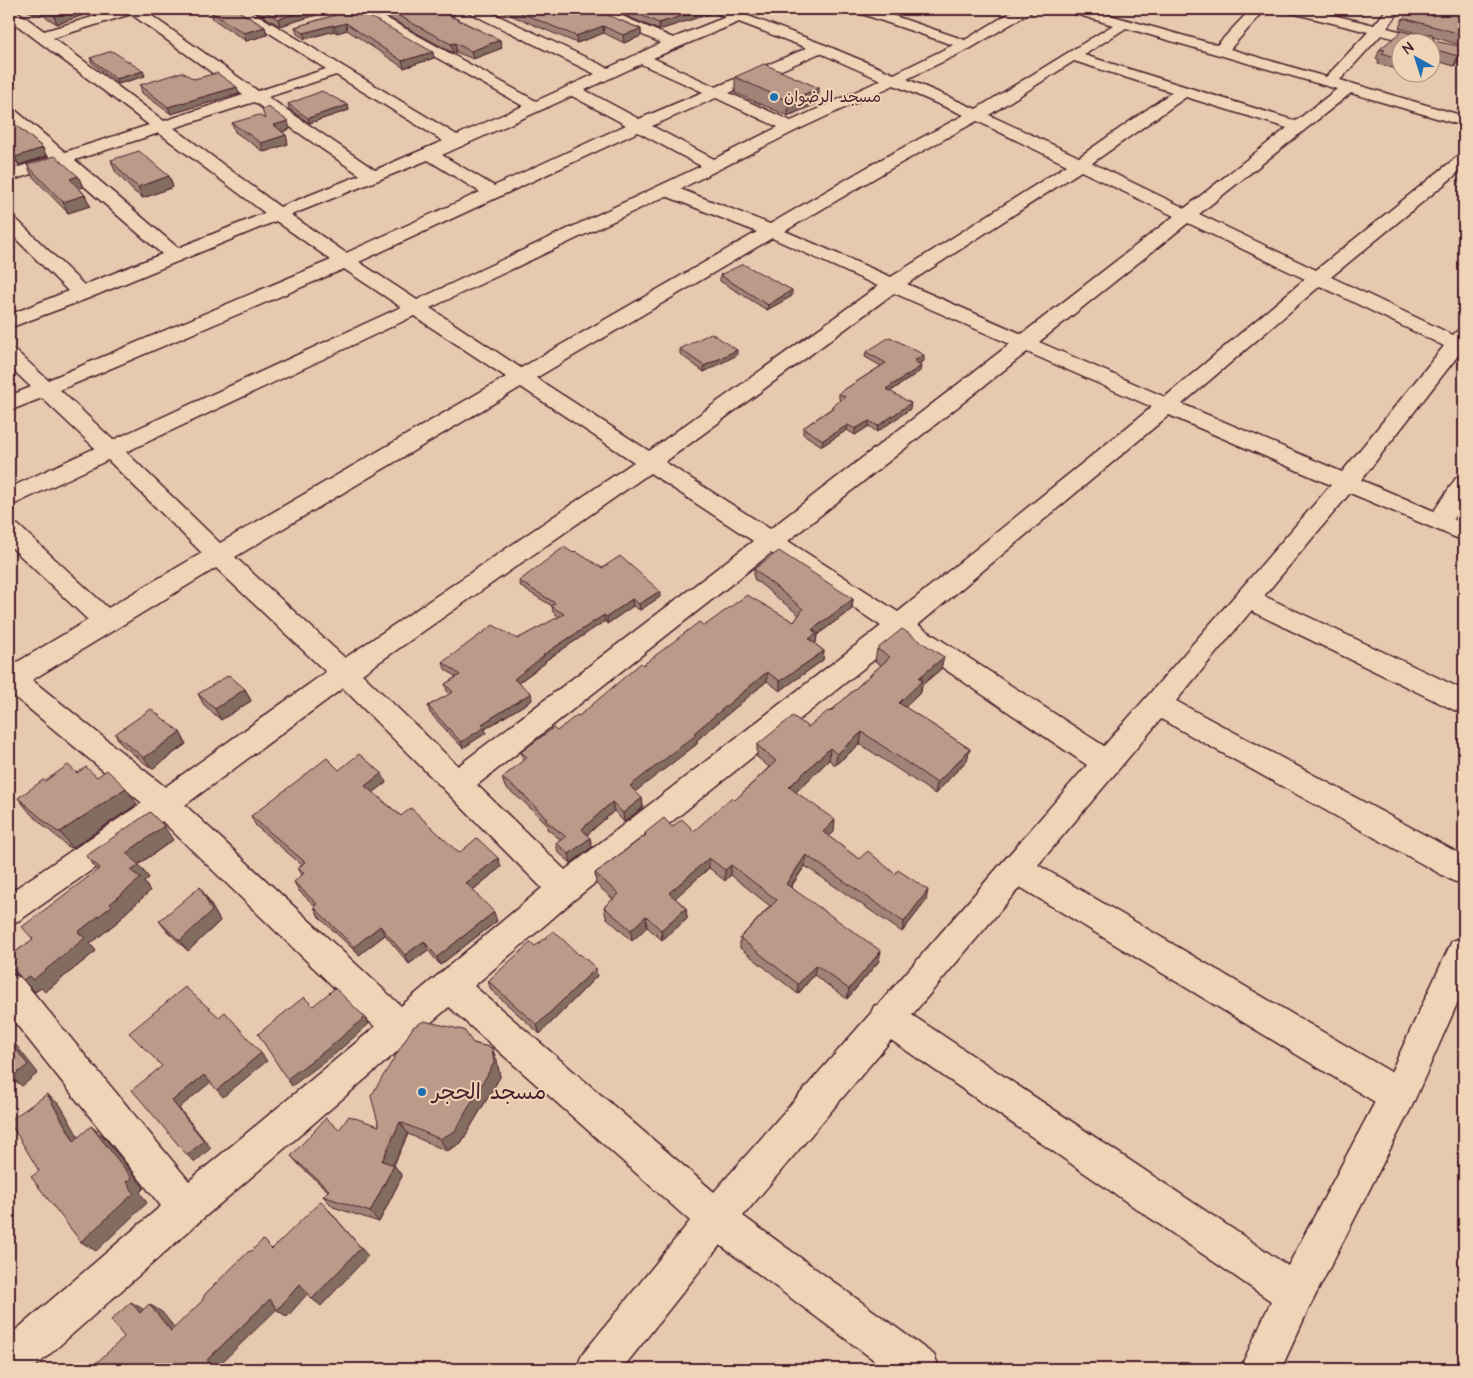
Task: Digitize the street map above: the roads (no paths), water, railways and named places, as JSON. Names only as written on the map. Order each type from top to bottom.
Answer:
[{"type":"street","points":[[24,27],[134,9],[255,96],[373,176]]},
{"type":"street","points":[[239,9],[456,142]]},
{"type":"street","points":[[473,9],[608,74]]},
{"type":"street","points":[[595,9],[673,43]]},
{"type":"street","points":[[596,1369],[716,1219],[886,1017],[1107,763],[1345,484],[1462,343],[1318,278],[976,115],[820,48],[718,9]]},
{"type":"street","points":[[9,497],[415,308],[665,190],[791,127],[895,80],[966,45],[1026,9]]},
{"type":"street","points":[[1074,9],[1121,17],[1220,51],[1339,85],[1458,115]]},
{"type":"street","points":[[1220,51],[1259,9]]},
{"type":"street","points":[[1293,9],[1390,34]]},
{"type":"street","points":[[458,783],[1024,343],[1297,126],[1339,85],[1394,9]]},
{"type":"street","points":[[355,10],[536,107]]},
{"type":"street","points":[[870,10],[966,45]]},
{"type":"street","points":[[9,322],[428,154],[536,107],[673,43],[771,12]]},
{"type":"street","points":[[400,1028],[164,804],[10,679],[884,165],[976,115],[1072,56],[1121,17]]},
{"type":"street","points":[[24,27],[279,215],[345,261],[1107,763]]},
{"type":"street","points":[[278,33],[296,27]]},
{"type":"street","points":[[9,404],[345,261],[637,126],[820,48]]},
{"type":"street","points":[[1072,56],[1297,126]]},
{"type":"street","points":[[641,58],[791,127]]},
{"type":"street","points":[[9,176],[337,70]]},
{"type":"street","points":[[573,90],[714,166]]},
{"type":"street","points":[[9,910],[164,804],[344,673],[650,462],[893,284],[1080,164],[1184,91]]},
{"type":"street","points":[[10,115],[176,256]]},
{"type":"street","points":[[428,154],[494,193]]},
{"type":"street","points":[[9,1363],[187,1208],[564,889],[900,625],[1167,406],[1318,278],[1464,160]]},
{"type":"street","points":[[665,190],[771,231],[1345,484],[1464,533]]},
{"type":"street","points":[[9,222],[82,294]]},
{"type":"street","points":[[9,354],[344,673],[564,889]]},
{"type":"street","points":[[1438,521],[1464,483]]},
{"type":"street","points":[[9,531],[106,621]]},
{"type":"street","points":[[1246,598],[1464,702]]},
{"type":"street","points":[[1157,704],[1464,871]]},
{"type":"street","points":[[1016,868],[1398,1096]]},
{"type":"street","points":[[1260,1369],[1295,1294],[1398,1096],[1464,952]]},
{"type":"street","points":[[450,986],[716,1219],[920,1369]]},
{"type":"street","points":[[9,989],[187,1208]]},
{"type":"street","points":[[886,1017],[1295,1294]]},
{"type":"place","name":"مسجد الرضوان","points":[[774,97]]},
{"type":"place","name":"مسجد الحجر","points":[[422,1092]]}]
